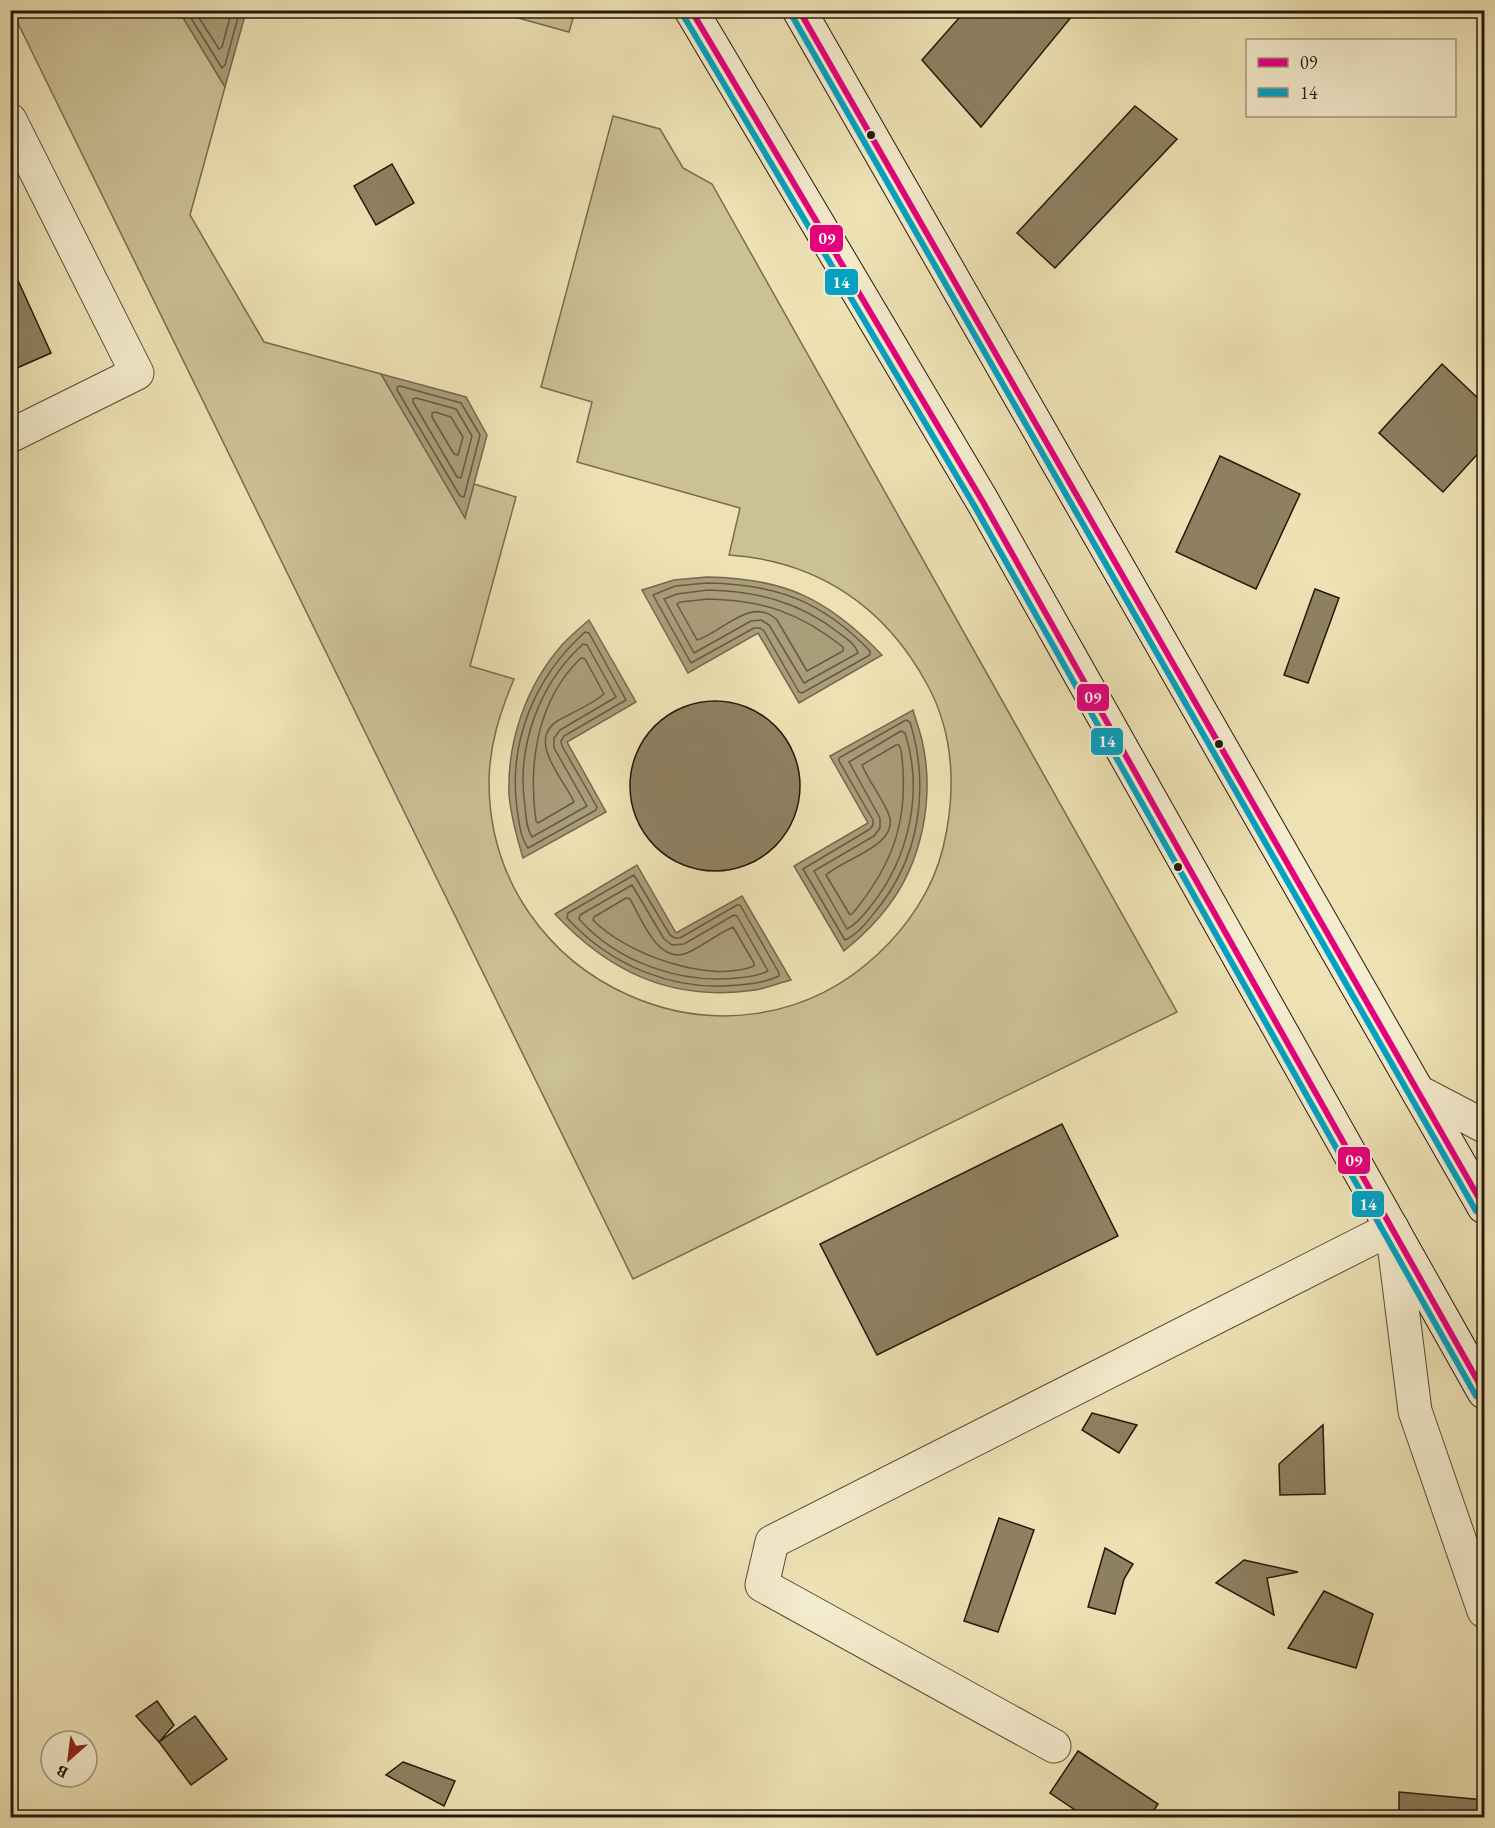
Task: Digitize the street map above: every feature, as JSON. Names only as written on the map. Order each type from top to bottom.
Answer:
[{"type":"main road","points":[[691,10],[983,502],[1485,1392]]},
{"type":"main road","points":[[800,10],[1485,1207]]},
{"type":"main road","points":[[10,120],[137,373],[10,436]]},
{"type":"main road","points":[[1419,1092],[1485,1126]]},
{"type":"main road","points":[[1392,1228],[1415,1411],[1485,1611]]},
{"type":"main road","points":[[1054,1746],[762,1586],[772,1542],[1392,1228]]},
{"type":"shaded area","points":[[12,11],[179,11],[225,87],[190,215],[264,342],[381,374],[465,517],[474,484],[516,497],[470,666],[514,679],[496,730],[491,756],[489,783],[500,853],[530,914],[574,961],[629,995],[691,1013],[755,1014],[819,994],[878,954],[918,906],[939,863],[947,828],[951,786],[948,745],[937,705],[911,658],[892,633],[870,611],[846,593],[820,578],[792,567],[761,559],[729,555],[740,508],[577,462],[592,402],[541,387],[613,116],[660,129],[683,168],[712,184],[1177,1012],[633,1279]]},
{"type":"shaded area","points":[[493,11],[575,11],[569,32]]},
{"type":"water","points":[[244,10],[246,12],[225,87],[179,11]]},
{"type":"water","points":[[381,374],[466,397],[487,435],[465,518]]},
{"type":"water","points":[[707,577],[760,582],[804,595],[843,619],[882,655],[799,703],[758,633],[688,673],[642,590],[674,580]]},
{"type":"water","points":[[589,620],[636,702],[567,742],[606,812],[523,858],[509,795],[511,755],[515,735],[521,715],[538,678],[562,645]]},
{"type":"water","points":[[913,710],[920,732],[926,766],[926,808],[923,829],[910,869],[889,905],[868,930],[844,951],[794,866],[868,823],[830,756]]},
{"type":"water","points":[[637,865],[676,933],[742,896],[791,980],[755,990],[725,993],[670,987],[645,979],[621,967],[576,935],[555,914]]},
{"type":"building","points":[[966,10],[1077,10],[981,127],[922,60]]},
{"type":"building","points":[[1135,106],[1177,139],[1055,268],[1017,233]]},
{"type":"building","points":[[392,164],[414,203],[376,225],[354,186]]},
{"type":"building","points":[[10,263],[51,353],[10,371]]},
{"type":"building","points":[[1442,364],[1484,404],[1484,447],[1443,492],[1379,433]]},
{"type":"building","points":[[1220,456],[1300,494],[1256,589],[1176,552]]},
{"type":"building","points":[[1315,589],[1339,598],[1308,683],[1284,675]]},
{"type":"building","points":[[715,701],[748,708],[762,715],[775,726],[786,739],[793,753],[800,786],[793,819],[786,833],[775,846],[762,857],[748,864],[715,871],[682,864],[668,857],[655,846],[644,833],[637,819],[630,786],[637,753],[644,739],[655,726],[668,715],[682,708]]},
{"type":"building","points":[[1062,1124],[1118,1236],[877,1355],[820,1244]]},
{"type":"building","points":[[1092,1413],[1137,1425],[1119,1453],[1082,1430]]},
{"type":"building","points":[[1323,1425],[1325,1494],[1280,1495],[1279,1464]]},
{"type":"building","points":[[999,1518],[1034,1530],[998,1632],[964,1621]]},
{"type":"building","points":[[1105,1548],[1133,1564],[1124,1579],[1115,1614],[1088,1607]]},
{"type":"building","points":[[1244,1560],[1298,1572],[1267,1578],[1274,1615],[1216,1583]]},
{"type":"building","points":[[1324,1591],[1373,1614],[1356,1668],[1288,1648]]},
{"type":"building","points":[[157,1701],[174,1725],[159,1742],[136,1716]]},
{"type":"building","points":[[195,1716],[227,1759],[191,1785],[159,1742]]},
{"type":"building","points":[[1078,1751],[1158,1804],[1149,1818],[1087,1818],[1050,1793]]},
{"type":"building","points":[[403,1762],[455,1781],[444,1806],[386,1775]]},
{"type":"building","points":[[1399,1792],[1484,1800],[1484,1818],[1399,1818]]},
{"type":"transit line","name":"09","points":[[691,10],[983,502],[1484,1392]]},
{"type":"transit line","name":"09","points":[[799,10],[1484,1207]]},
{"type":"transit line","name":"14","points":[[791,14],[1476,1211]]},
{"type":"transit line","name":"14","points":[[683,15],[975,507],[1476,1396]]}]
